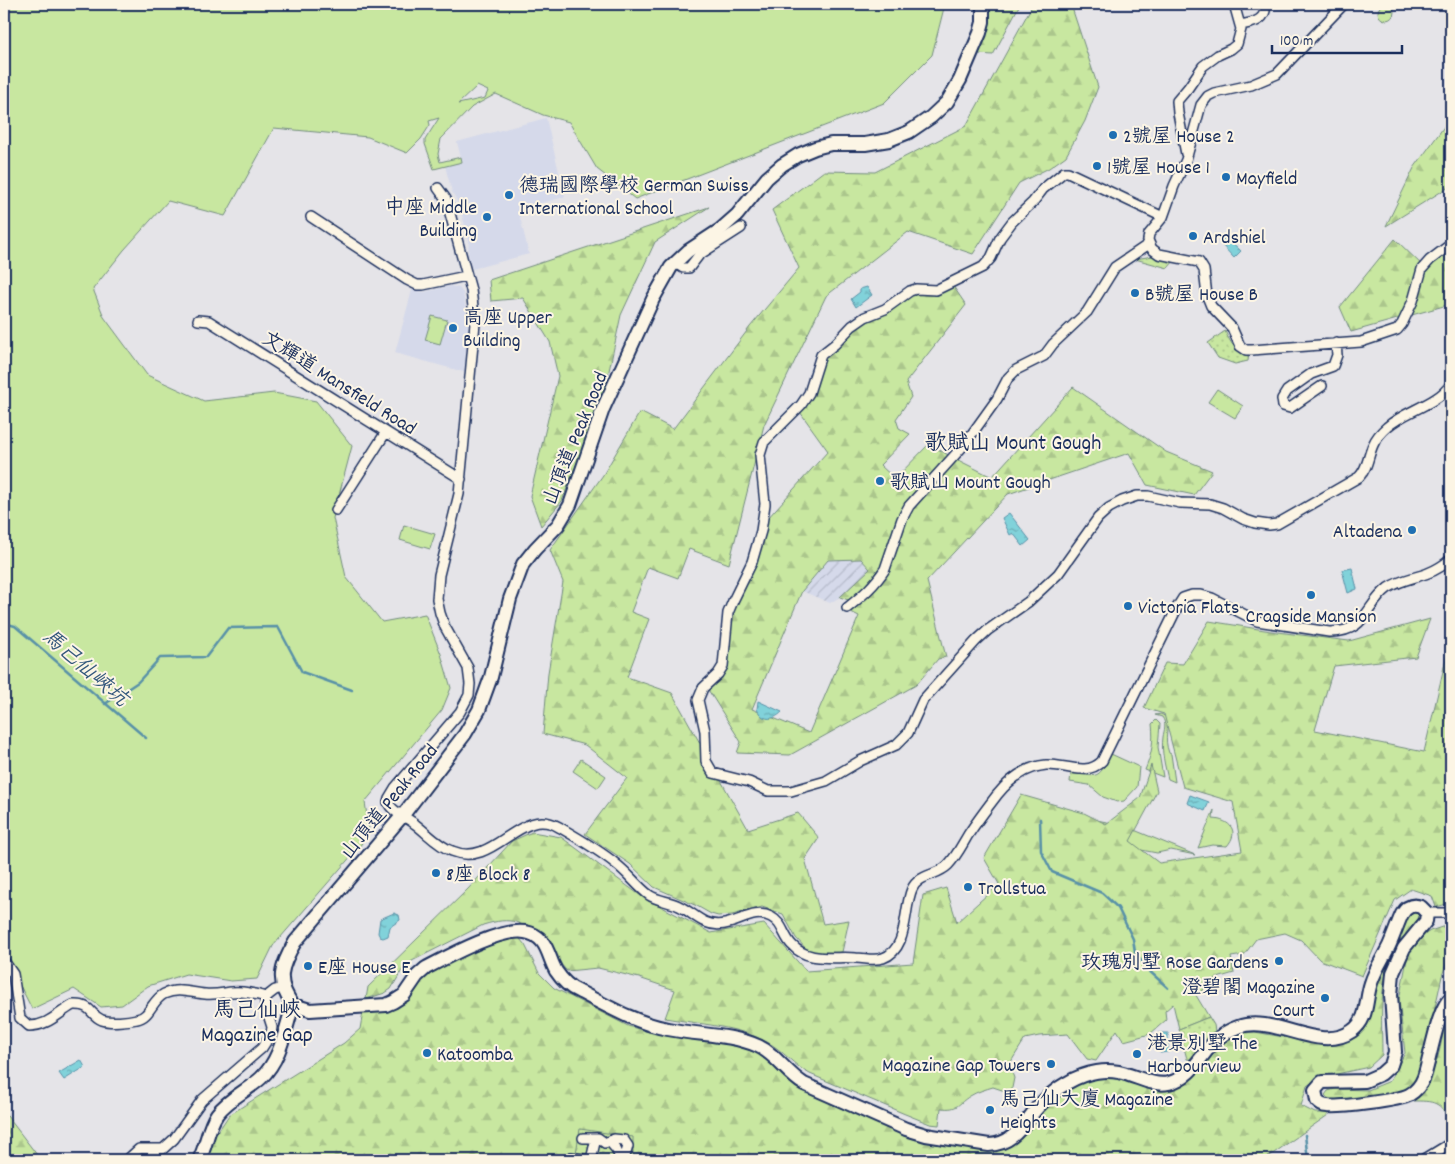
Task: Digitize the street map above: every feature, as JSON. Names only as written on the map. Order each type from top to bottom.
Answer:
[{"type":"main road","name":"山頂道 Peak Road","points":[[283,988],[282,972],[285,960],[295,942],[403,815],[465,734],[479,710],[491,677],[510,599],[523,564],[558,525],[570,505],[603,409],[658,288],[675,263],[688,251],[720,230],[736,215],[767,178],[798,155],[831,144],[865,144],[889,140],[910,132],[931,117],[946,102],[960,80],[980,33],[983,22],[983,4]]},
{"type":"main road","points":[[283,988],[293,1005],[310,1010],[390,1004],[404,995],[417,976],[432,965],[498,935],[513,932],[527,933],[535,936],[546,946],[556,971],[569,986],[628,1016],[659,1027],[733,1038],[752,1044],[771,1053],[793,1076],[804,1084],[897,1125],[934,1136],[975,1144],[994,1145],[1012,1138],[1050,1095],[1081,1076],[1110,1071],[1124,1073],[1154,1083],[1171,1082],[1190,1072],[1217,1038],[1230,1030],[1246,1025],[1268,1024],[1327,1038],[1346,1034],[1356,1028],[1364,1016],[1370,984],[1404,911],[1415,905],[1421,907],[1427,917],[1424,925],[1404,948],[1393,973],[1391,995],[1395,1052],[1391,1065],[1380,1074],[1365,1081],[1322,1082],[1315,1090],[1316,1101],[1326,1106],[1335,1106],[1398,1099],[1412,1094],[1424,1077],[1442,1011],[1447,1001],[1451,998]]},
{"type":"main road","points":[[199,1160],[208,1131],[216,1116],[227,1102],[255,1083],[274,1064],[293,1005]]},
{"type":"main road","points":[[284,1032],[295,1020],[305,1014],[322,1009]]},
{"type":"street","points":[[1186,160],[1185,145],[1178,113],[1178,101],[1203,66],[1214,57],[1236,46],[1240,37],[1240,25],[1234,4]]},
{"type":"street","points":[[1240,25],[1262,18],[1265,11],[1263,4]]},
{"type":"street","points":[[1344,4],[1277,74],[1251,85],[1218,91],[1208,96],[1199,110],[1186,160],[1163,217],[1150,234],[1149,244],[1159,254],[1199,262],[1205,274],[1207,296],[1211,306],[1232,328],[1237,343],[1242,348],[1252,350],[1361,342],[1400,328],[1413,301],[1422,269],[1430,260],[1451,244]]},
{"type":"street","points":[[1163,217],[1076,175],[1064,172],[1043,189],[1009,226],[1000,238],[992,258],[982,267],[936,290],[916,289],[910,291],[885,309],[852,326],[835,344],[821,355],[807,397],[798,409],[766,438],[760,451],[765,504],[761,531],[752,562],[728,613],[723,666],[718,674],[703,688],[699,697],[698,707],[705,731],[708,768],[715,774],[735,777],[771,792],[792,791],[823,782],[860,761],[886,751],[900,743],[908,733],[921,703],[982,634],[1024,605],[1058,574],[1098,518],[1113,506],[1134,497],[1148,496],[1180,503],[1214,505],[1255,523],[1277,524],[1359,477],[1365,469],[1374,442],[1381,432],[1398,418],[1443,393],[1451,384]]},
{"type":"street","points":[[438,188],[446,199],[473,300],[475,323],[461,479],[457,506],[440,568],[437,591],[438,606],[442,620],[468,668],[470,690],[456,718],[391,793],[389,806],[449,850],[467,855],[487,850],[531,823],[547,822],[561,828],[609,859],[652,897],[678,905],[709,924],[726,925],[754,915],[765,914],[778,923],[791,945],[808,955],[821,958],[882,958],[892,952],[899,942],[910,894],[915,884],[921,878],[947,867],[977,822],[1011,780],[1025,771],[1039,766],[1054,765],[1090,769],[1098,766],[1183,598],[1192,595],[1207,596],[1257,621],[1339,632],[1361,622],[1390,587],[1434,570],[1451,559]]},
{"type":"street","points":[[311,217],[406,280],[417,285],[466,276]]},
{"type":"street","points":[[675,263],[683,268],[689,268],[698,255],[741,228]]},
{"type":"street","points":[[847,608],[872,587],[881,576],[902,518],[910,506],[964,445],[1008,378],[1016,370],[1044,356],[1053,344],[1087,312],[1115,267],[1149,244]]},
{"type":"street","name":"文輝道 Mansfield Road","points":[[198,320],[209,321],[461,479]]},
{"type":"street","points":[[1322,386],[1290,408],[1284,406],[1282,399],[1287,392],[1312,374],[1333,366],[1337,355],[1336,343]]},
{"type":"street","points":[[336,510],[386,432]]},
{"type":"street","points":[[1426,913],[1451,913]]},
{"type":"street","points":[[4,962],[13,974],[20,1018],[29,1026],[43,1024],[54,1019],[73,1005],[86,1006],[98,1018],[106,1021],[142,1018],[162,995],[177,990],[214,995],[240,992],[266,998]]},
{"type":"street","points":[[128,1160],[139,1149],[163,1149],[174,1139],[202,1100],[262,1048],[271,1034],[272,1027],[265,1005],[266,998],[275,990],[283,988]]},
{"type":"street","points":[[583,1138],[596,1138],[603,1142],[614,1139],[624,1140],[627,1142],[628,1152],[622,1160]]},
{"type":"street","points":[[571,1157],[589,1160],[596,1138]]},
{"type":"street","points":[[1423,1160],[1451,1143]]},
{"type":"shaded area","name":"德瑞國際學校 German Swiss International School","points":[[546,118],[565,197],[518,209],[529,254],[472,269],[468,254],[469,240],[459,204],[452,192],[445,166],[462,162],[457,142]]},
{"type":"shaded area","points":[[451,286],[459,288],[463,293],[467,314],[468,329],[464,372],[395,353],[412,290],[424,292]]},
{"type":"shaded area","points":[[861,559],[870,570],[840,597],[830,603],[802,591],[828,560]]},
{"type":"green space","points":[[4,4],[945,4],[932,55],[884,103],[635,199],[597,169],[569,122],[543,115],[496,94],[472,107],[441,139],[438,154],[440,162],[461,157],[462,162],[434,169],[425,140],[439,118],[429,121],[430,125],[421,139],[407,153],[368,137],[274,128],[225,216],[168,201],[124,250],[93,289],[104,317],[147,375],[204,401],[274,393],[316,401],[352,446],[333,518],[346,577],[382,622],[425,614],[441,654],[451,688],[442,710],[365,802],[369,830],[360,846],[273,946],[257,979],[231,981],[186,974],[148,986],[122,1005],[101,1007],[74,989],[32,1009],[8,962],[4,903]],"holes":[[[477,86],[488,91],[485,98],[458,104]]]},
{"type":"green space","points":[[989,4],[1020,4],[993,55],[979,54],[989,22]]},
{"type":"green space","points":[[1033,4],[1077,4],[1073,11],[1098,87],[1085,121],[1066,156],[1049,168],[1019,183],[973,254],[908,232],[826,296],[764,425],[729,564],[689,549],[678,578],[648,567],[631,612],[649,619],[627,677],[672,693],[748,829],[798,813],[819,838],[805,859],[823,924],[849,920],[842,952],[810,953],[796,938],[783,914],[762,907],[732,915],[718,916],[711,914],[654,887],[630,864],[585,834],[627,778],[585,745],[543,734],[548,673],[563,582],[550,550],[603,475],[640,412],[673,429],[750,327],[799,268],[772,210],[824,171],[875,172],[966,126]]},
{"type":"green space","points":[[1386,4],[1394,12],[1386,20],[1378,12]]},
{"type":"green space","points":[[1451,117],[1451,192],[1447,188],[1386,226],[1414,168]]},
{"type":"green space","points":[[709,207],[655,242],[621,315],[604,394],[562,501],[541,526],[530,496],[558,376],[550,342],[523,298],[491,301],[489,280]]},
{"type":"green space","points":[[1395,239],[1425,268],[1451,240],[1451,304],[1351,332],[1340,307]]},
{"type":"green space","points":[[1153,256],[1175,260],[1168,268],[1135,259]]},
{"type":"green space","points":[[953,286],[966,305],[906,382],[911,397],[896,419],[899,428],[910,434],[880,465],[895,479],[929,444],[950,456],[907,504],[878,574],[851,601],[840,597],[870,569],[861,559],[828,560],[802,591],[752,709],[809,733],[859,616],[849,611],[874,590],[912,508],[956,459],[992,477],[1073,387],[1166,452],[1212,471],[1194,495],[1147,485],[1129,453],[1008,494],[927,581],[946,657],[938,659],[916,685],[790,755],[737,753],[741,742],[707,688],[721,675],[730,621],[735,604],[762,546],[767,519],[828,451],[800,412],[823,359],[856,326],[912,294]]},
{"type":"green space","points":[[432,316],[447,320],[440,344],[425,340]]},
{"type":"green space","points":[[1225,331],[1231,343],[1240,352],[1249,354],[1248,361],[1235,364],[1218,358],[1208,343]]},
{"type":"green space","points":[[1217,389],[1243,406],[1235,418],[1208,402]]},
{"type":"green space","points":[[404,525],[435,534],[430,549],[400,540]]},
{"type":"green space","points":[[1430,619],[1416,657],[1334,666],[1315,730],[1424,752],[1451,637],[1451,903],[1436,907],[1432,896],[1411,889],[1395,900],[1362,976],[1320,960],[1301,940],[1285,933],[1256,939],[1244,955],[1231,957],[1234,973],[1204,982],[1204,991],[1194,992],[1209,1017],[1179,1029],[1173,1004],[1165,1011],[1166,1020],[1150,1034],[1124,1041],[1117,1030],[1096,1061],[1087,1059],[1068,1034],[1025,1039],[1009,1065],[1014,1078],[1011,1093],[993,1087],[972,1095],[955,1107],[941,1108],[939,1125],[930,1124],[810,1074],[773,1045],[756,1037],[731,1029],[665,1018],[675,990],[639,978],[598,968],[567,971],[556,955],[535,934],[516,922],[502,921],[483,925],[412,961],[403,969],[391,989],[366,999],[368,987],[468,889],[512,841],[532,832],[561,837],[641,896],[711,933],[764,924],[806,971],[913,963],[923,895],[946,888],[957,922],[999,884],[984,858],[1021,795],[1084,813],[1106,824],[1140,798],[1151,765],[1157,791],[1130,841],[1159,863],[1242,851],[1233,802],[1183,787],[1164,714],[1144,708],[1165,663],[1183,664],[1209,621],[1349,641]]},
{"type":"green space","points":[[1161,714],[1166,717],[1167,721],[1167,747],[1171,754],[1175,782],[1168,779],[1163,748],[1164,722],[1162,717],[1155,715]]},
{"type":"green space","points":[[1156,720],[1160,724],[1158,747],[1163,777],[1145,770],[1152,747],[1152,724]]},
{"type":"green space","points":[[1111,754],[1139,767],[1137,787],[1124,801],[1117,802],[1103,797],[1089,785],[1070,782],[1071,773],[1096,775],[1103,768]]},
{"type":"green space","points":[[581,759],[606,776],[598,788],[573,771]]},
{"type":"green space","points":[[1214,810],[1213,819],[1224,822],[1231,827],[1233,836],[1231,841],[1227,846],[1212,845],[1198,848]]},
{"type":"green space","points":[[1076,816],[1122,825],[1195,855],[1171,850],[1157,853],[1136,849]]},
{"type":"green space","points":[[1407,909],[1422,914],[1399,943],[1389,962],[1382,997],[1382,1055],[1369,1067],[1318,1078],[1307,1086],[1301,1106],[1315,1113],[1331,1113],[1264,1160],[199,1160],[229,1115],[344,1043],[360,1029],[363,1012],[379,1010],[422,976],[497,940],[513,936],[520,939],[525,945],[539,973],[554,988],[628,1026],[649,1032],[738,1046],[759,1054],[899,1128],[994,1150],[1063,1084],[1104,1076],[1150,1088],[1175,1088],[1183,1083],[1221,1042],[1237,1033],[1255,1032],[1318,1043],[1352,1036]]},
{"type":"green space","points":[[1451,924],[1451,955],[1449,955],[1442,976],[1422,1067],[1413,1084],[1400,1094],[1335,1102],[1329,1100],[1325,1095],[1328,1091],[1335,1089],[1368,1090],[1390,1081],[1405,1053],[1399,1000],[1410,944],[1430,931]]},
{"type":"green space","points":[[1451,1007],[1451,1123],[1440,1106],[1426,1101],[1411,1101],[1420,1091],[1433,1070],[1448,1010]]},
{"type":"green space","points":[[1209,1017],[1215,1031],[1204,1041],[1190,1059],[1187,1059],[1179,1029]]},
{"type":"green space","points":[[4,1112],[41,1160],[4,1160]]},
{"type":"green space","points":[[580,1129],[633,1137],[633,1160],[576,1160]]},
{"type":"water","points":[[1225,236],[1241,251],[1234,258],[1219,242]]},
{"type":"water","points":[[867,287],[872,295],[856,307],[851,299],[860,292],[860,289]]},
{"type":"water","points":[[1009,513],[1030,540],[1023,546],[1013,533],[1010,535],[1002,518]]},
{"type":"water","points":[[1352,568],[1357,589],[1348,593],[1342,570]]},
{"type":"water","points":[[758,701],[782,712],[775,717],[765,718],[757,709]]},
{"type":"water","points":[[1190,795],[1209,802],[1205,811],[1187,803]]},
{"type":"water","points":[[394,913],[399,915],[400,920],[390,927],[388,936],[380,937],[378,933],[380,919]]},
{"type":"water","points":[[1159,1033],[1168,1033],[1168,1052],[1160,1053]]},
{"type":"water","points":[[81,1060],[85,1067],[64,1080],[59,1073]]},
{"type":"waterway","name":"馬己仙峽坑","points":[[4,623],[15,626],[146,738]]},
{"type":"waterway","points":[[105,704],[138,682],[160,658],[206,657],[228,628],[278,627],[302,672],[352,690]]},
{"type":"waterway","points":[[1040,819],[1041,851],[1052,872],[1102,893],[1118,908],[1133,939],[1135,952],[1146,968],[1168,988]]},
{"type":"waterway","points":[[1305,1135],[1308,1160]]},
{"type":"place","name":"2號屋 House 2","points":[[1113,135]]},
{"type":"place","name":"1號屋 House 1","points":[[1097,166]]},
{"type":"place","name":"Mayfield","points":[[1226,177]]},
{"type":"place","name":"德瑞國際學校 German Swiss International School","points":[[509,195]]},
{"type":"place","name":"中座 Middle Building","points":[[487,217]]},
{"type":"place","name":"Ardshiel","points":[[1193,236]]},
{"type":"place","name":"B號屋 House B","points":[[1135,293]]},
{"type":"place","name":"高座 Upper Building","points":[[453,328]]},
{"type":"place","name":"歌賦山 Mount Gough","points":[[880,481]]},
{"type":"place","name":"Altadena","points":[[1412,530]]},
{"type":"place","name":"Cragside Mansion","points":[[1311,595]]},
{"type":"place","name":"Victoria Flats","points":[[1128,606]]},
{"type":"place","name":"8座 Block 8","points":[[436,873]]},
{"type":"place","name":"Trollstua","points":[[968,887]]},
{"type":"place","name":"玫瑰別墅 Rose Gardens","points":[[1279,961]]},
{"type":"place","name":"E座 House E","points":[[308,966]]},
{"type":"place","name":"澄碧閣 Magazine Court","points":[[1325,998]]},
{"type":"place","name":"Katoomba","points":[[427,1053]]},
{"type":"place","name":"港景別墅 The Harbourview","points":[[1137,1054]]},
{"type":"place","name":"Magazine Gap Towers","points":[[1051,1064]]},
{"type":"place","name":"馬己仙大廈 Magazine Heights","points":[[990,1110]]},
{"type":"district","name":"歌賦山 Mount Gough","points":[[1013,441]]},
{"type":"district","name":"馬己仙峽 Magazine Gap","points":[[257,1020]]}]
